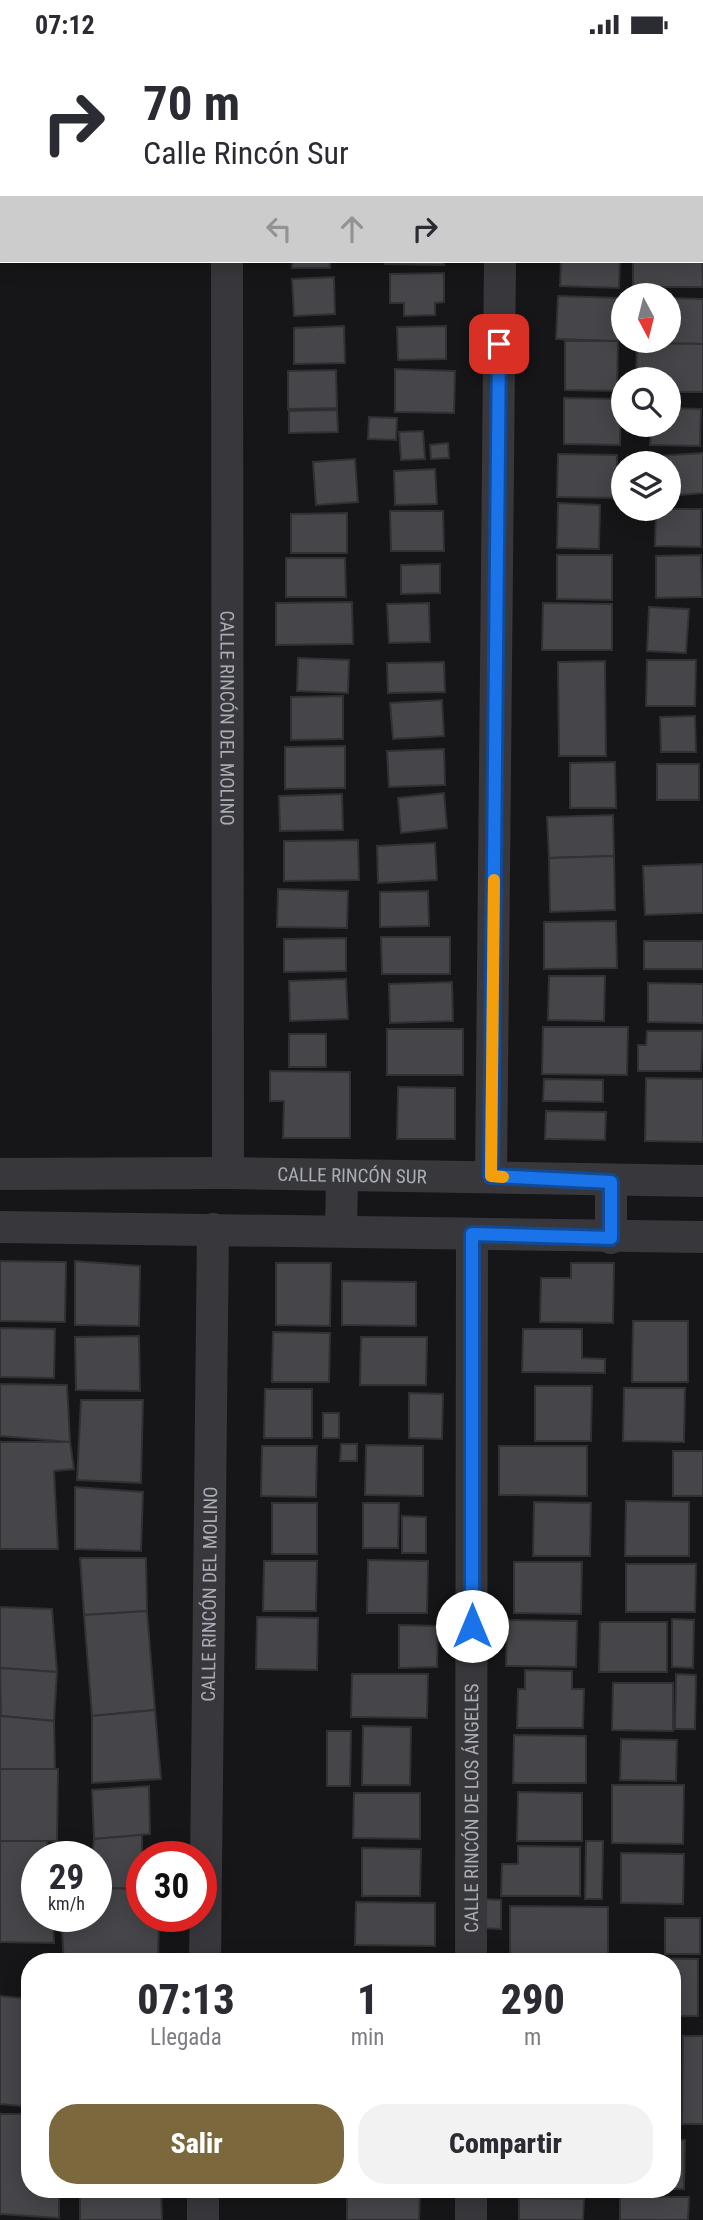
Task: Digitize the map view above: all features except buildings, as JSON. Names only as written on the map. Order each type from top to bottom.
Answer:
[{"type":"street","name":"CALLE RINCÓN DEL MOLINO","points":[[228,263],[228,1173]]},
{"type":"street","points":[[491,1176],[500,263]]},
{"type":"street","name":"CALLE RINCÓN SUR","points":[[0,1174],[228,1173],[342,1177],[491,1176],[611,1182],[703,1181]]},
{"type":"street","points":[[75,1175],[76,1228]]},
{"type":"street","points":[[341,1231],[342,1177]]},
{"type":"street","points":[[611,1182],[611,1238]]},
{"type":"street","points":[[0,1227],[341,1231],[611,1238],[703,1237]]},
{"type":"street","name":"CALLE RINCÓN DEL MOLINO","points":[[205,1953],[213,1229]]},
{"type":"street","name":"CALLE RINCÓN DE LOS ÁNGELES","points":[[471,1953],[472,1234]]},
{"type":"street","points":[[203,2198],[203,2220]]},
{"type":"street","points":[[471,2198],[471,2220]]},
{"type":"slow traffic","points":[[494,880],[491,1176],[503,1177]]},
{"type":"route","points":[[472,1626],[472,1234],[611,1238],[611,1182],[491,1176],[499,344]]}]
